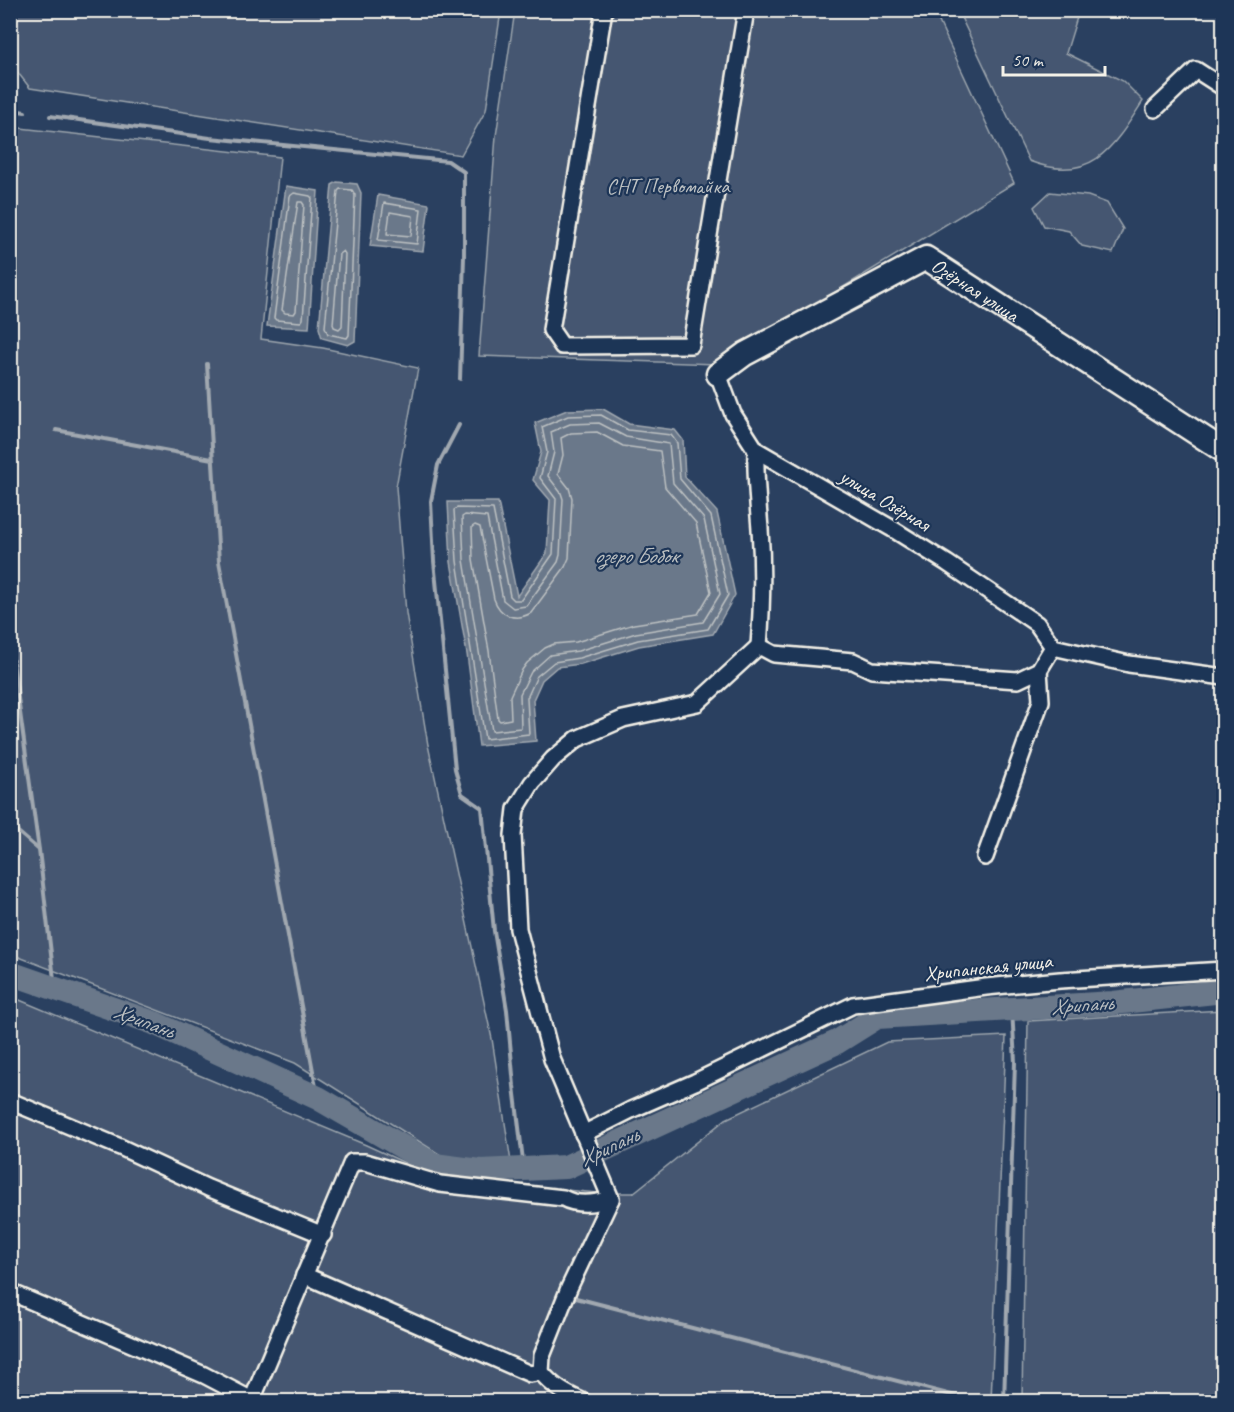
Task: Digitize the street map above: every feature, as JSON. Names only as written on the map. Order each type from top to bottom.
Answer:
[{"type":"street","points":[[604,10],[551,330],[562,346],[691,345],[746,10]]},
{"type":"street","points":[[1155,109],[1196,70],[1224,88]]},
{"type":"street","name":"Озёрная улица","points":[[718,374],[745,354],[926,258],[1224,451]]},
{"type":"street","name":"улица Озёрная","points":[[718,374],[733,414],[756,450],[947,563],[1037,624],[1053,646]]},
{"type":"street","points":[[584,1401],[566,1394],[550,1383],[541,1372],[542,1356],[611,1199],[552,1059],[518,929],[513,835],[516,809],[532,783],[553,759],[578,739],[623,719],[697,703],[759,646],[762,594],[760,529],[755,485],[756,450]]},
{"type":"street","points":[[759,646],[774,654],[853,661],[872,670],[1018,680],[1039,670]]},
{"type":"street","points":[[985,858],[1041,701],[1039,670],[1053,646],[1129,664],[1224,676]]},
{"type":"street","name":"Хрипанская улица","points":[[586,1140],[695,1082],[853,1005],[986,987],[1060,980],[1224,970]]},
{"type":"street","points":[[10,1101],[120,1147],[208,1188],[323,1234]]},
{"type":"street","points":[[10,1292],[204,1375],[252,1401],[352,1162],[365,1162],[440,1184],[563,1198],[568,1202],[596,1203],[611,1199]]},
{"type":"street","points":[[304,1275],[530,1374],[541,1372]]},
{"type":"green space","points":[[10,11],[501,11],[486,110],[461,155],[30,88],[11,64]]},
{"type":"green space","name":"СНТ Первомайка","points":[[515,11],[934,11],[1014,183],[717,364],[479,356],[496,136]]},
{"type":"green space","points":[[958,11],[1079,11],[1066,53],[1123,81],[1143,101],[1121,134],[1098,158],[1084,165],[1069,168],[1050,167],[1029,161]]},
{"type":"green space","points":[[11,127],[280,157],[261,339],[323,348],[418,368],[396,487],[406,613],[428,745],[492,1039],[511,1162],[447,1159],[295,1063],[11,954]]},
{"type":"green space","points":[[1050,192],[1088,196],[1107,203],[1123,229],[1113,253],[1082,246],[1069,231],[1044,226],[1034,207]]},
{"type":"green space","points":[[10,996],[366,1145],[438,1178],[598,1193],[633,1193],[726,1119],[887,1042],[1006,1036],[991,1401],[11,1401]]},
{"type":"green space","points":[[1223,1010],[1223,1401],[1022,1401],[1028,1021]]},
{"type":"water","points":[[337,182],[357,184],[361,193],[355,341],[348,345],[322,338],[319,328],[332,185]]},
{"type":"water","points":[[286,186],[318,191],[309,328],[267,326]]},
{"type":"water","points":[[378,195],[429,204],[423,251],[370,246]]},
{"type":"water","name":"озеро Бобок","points":[[603,409],[629,424],[675,430],[683,440],[685,477],[717,512],[735,595],[713,634],[639,646],[581,664],[557,667],[542,680],[533,700],[536,741],[479,746],[467,654],[451,562],[448,502],[498,502],[517,596],[547,553],[550,500],[533,480],[541,452],[535,423],[567,410]]},
{"type":"waterway","points":[[10,107],[13,110],[25,112]]},
{"type":"waterway","points":[[50,116],[210,138],[448,161],[464,172],[460,379]]},
{"type":"waterway","points":[[207,364],[219,562],[318,1098]]},
{"type":"waterway","points":[[459,425],[438,465],[431,501],[434,561],[455,769],[462,794],[482,808],[494,931],[507,1010],[524,1169]]},
{"type":"waterway","points":[[56,430],[212,459]]},
{"type":"waterway","points":[[10,640],[39,850],[55,988]]},
{"type":"waterway","points":[[10,825],[39,850]]},
{"type":"waterway","name":"Хрипань","points":[[10,973],[154,1023],[318,1098],[434,1165],[480,1171],[566,1167],[837,1042],[877,1017],[1113,1003],[1224,991]]},
{"type":"waterway","points":[[1004,1402],[1015,1062],[1012,1009]]},
{"type":"waterway","points":[[576,1298],[979,1402]]}]
